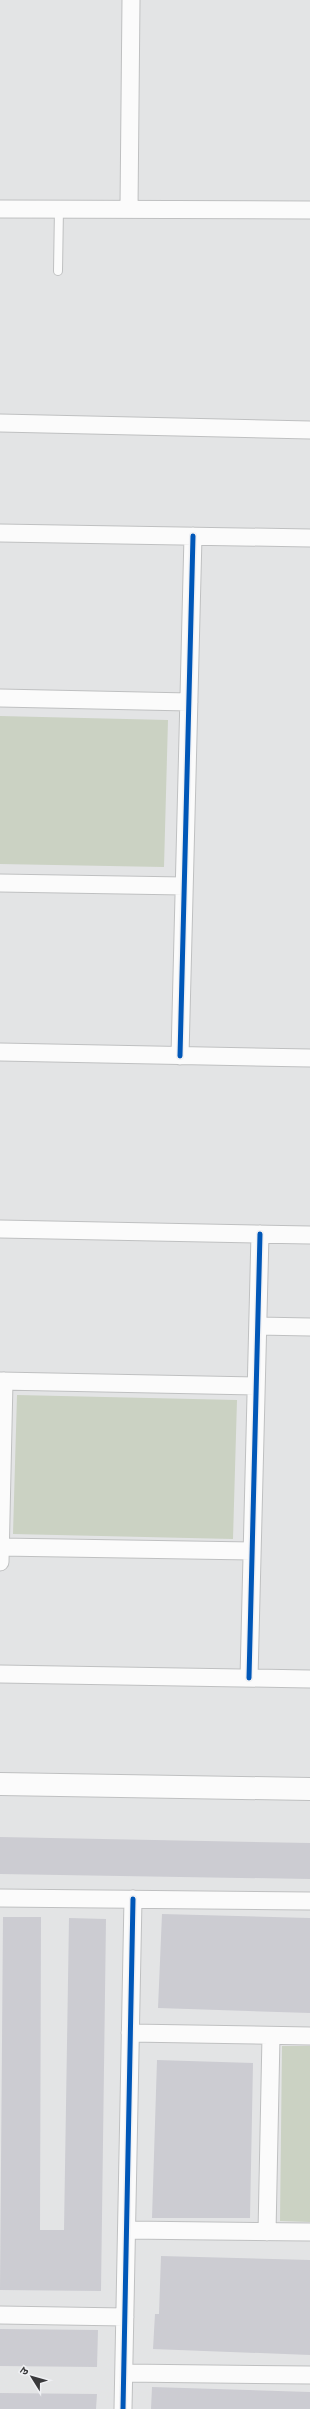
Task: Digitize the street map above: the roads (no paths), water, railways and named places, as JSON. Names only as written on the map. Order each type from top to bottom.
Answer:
[{"type":"main road","points":[[0,1784],[310,1789]]},
{"type":"street","points":[[129,208],[131,0]]},
{"type":"street","points":[[0,209],[129,208],[310,210]]},
{"type":"street","points":[[0,423],[310,430]]},
{"type":"street","points":[[0,532],[310,538]]},
{"type":"street","points":[[180,1056],[193,536]]},
{"type":"street","points":[[0,698],[189,702]]},
{"type":"street","points":[[0,883],[184,886]]},
{"type":"street","points":[[0,1052],[310,1058]]},
{"type":"street","points":[[0,1229],[310,1235]]},
{"type":"street","points":[[249,1678],[260,1234]]},
{"type":"street","points":[[258,1326],[310,1327]]},
{"type":"street","points":[[0,1562],[2,1381],[256,1386]]},
{"type":"street","points":[[0,1547],[252,1551]]},
{"type":"street","points":[[0,1674],[310,1679]]},
{"type":"street","points":[[0,1898],[310,1901]]},
{"type":"street","points":[[123,2409],[133,1900]]},
{"type":"street","points":[[130,2034],[310,2036]]},
{"type":"street","points":[[267,2232],[271,2036]]},
{"type":"street","points":[[127,2230],[310,2232]]},
{"type":"street","points":[[0,2315],[125,2317]]},
{"type":"street","points":[[124,2373],[310,2376]]},
{"type":"lane","points":[[58,271],[59,208]]}]
